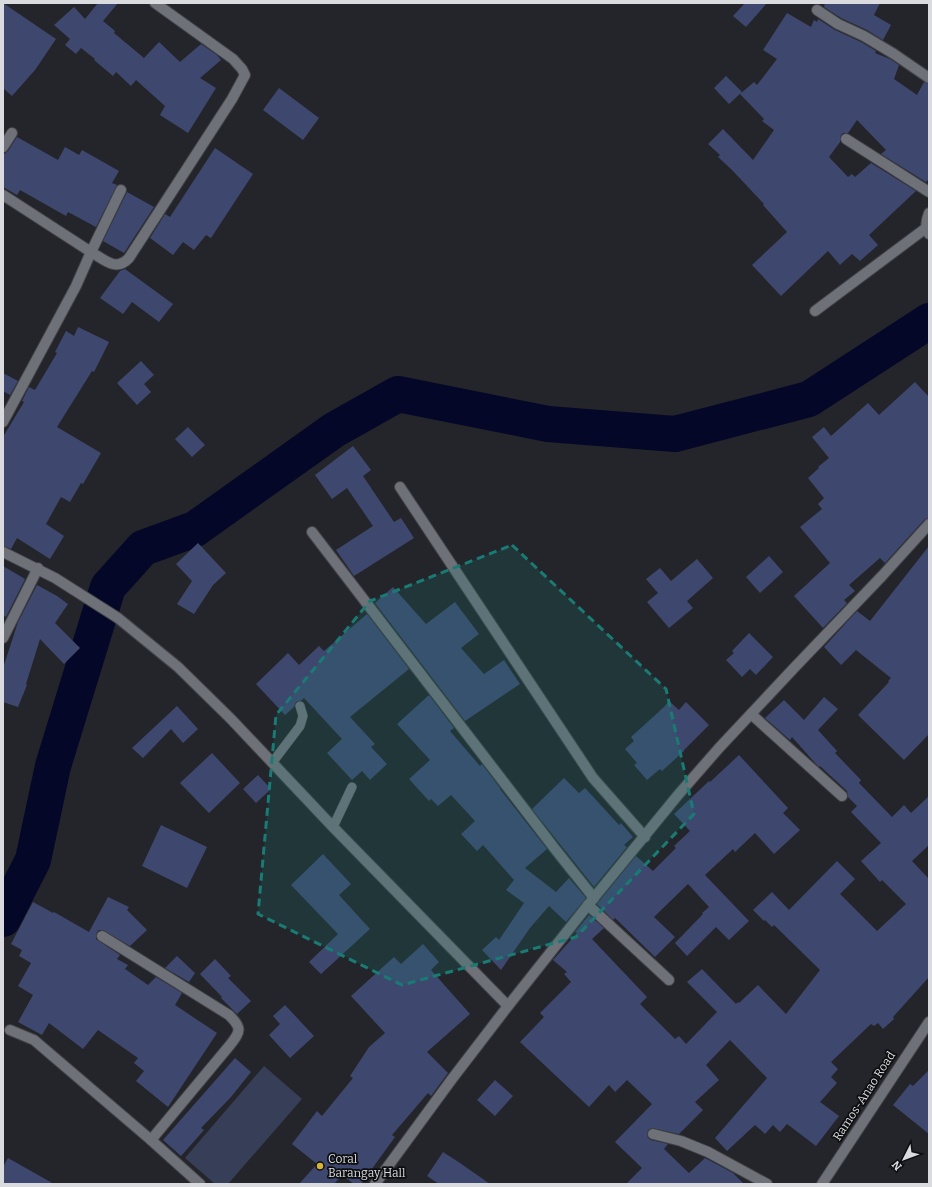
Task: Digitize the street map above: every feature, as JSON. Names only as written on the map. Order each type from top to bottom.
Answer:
[{"type":"street","points":[[3,195],[111,264],[116,265],[124,263],[129,258],[232,98],[245,75],[242,69],[233,60],[155,3]]},
{"type":"street","points":[[817,10],[838,24],[864,36],[894,54],[929,78]]},
{"type":"street","points":[[3,148],[12,133]]},
{"type":"street","points":[[846,138],[929,192]]},
{"type":"street","points":[[3,422],[76,286],[121,190]]},
{"type":"street","points":[[815,311],[928,232],[927,220],[929,213]]},
{"type":"street","points":[[400,487],[593,778],[644,837]]},
{"type":"street","points":[[375,1184],[508,1006],[591,901],[699,771],[929,524]]},
{"type":"street","points":[[312,532],[555,849],[591,901],[669,980]]},
{"type":"street","points":[[3,552],[38,568],[118,618],[178,668],[231,719],[333,827],[508,1006]]},
{"type":"street","points":[[3,638],[38,568]]},
{"type":"street","points":[[751,714],[842,796]]},
{"type":"street","points":[[102,936],[229,1015],[237,1023],[239,1028],[237,1036],[230,1046],[150,1140]]},
{"type":"street","name":"Ramos-Anao Road","points":[[822,1184],[929,1022]]},
{"type":"street","points":[[10,1030],[34,1040],[200,1184]]},
{"type":"street","points":[[653,1134],[708,1152],[767,1184]]},
{"type":"lane","points":[[272,763],[300,726],[303,716],[300,706]]},
{"type":"lane","points":[[333,827],[352,787]]},
{"type":"highlighted area","points":[[512,545],[666,689],[694,814],[576,937],[402,985],[258,914],[276,715],[370,601]]},
{"type":"shaded area","points":[[264,1066],[302,1099],[228,1184],[215,1184],[185,1158]]},
{"type":"building","points":[[3,3],[56,39],[35,70],[12,96],[3,88]]},
{"type":"building","points":[[98,3],[118,3],[103,21],[115,31],[114,33],[144,58],[159,42],[180,62],[201,44],[217,55],[221,60],[200,78],[216,88],[188,133],[160,115],[165,106],[136,80],[131,86],[116,72],[113,76],[81,48],[76,54],[65,45],[70,39],[54,25],[74,7],[85,19]]},
{"type":"building","points":[[745,3],[767,3],[746,27],[733,16]]},
{"type":"building","points":[[825,3],[880,3],[874,15],[891,25],[883,40],[867,30],[841,18],[824,7]]},
{"type":"building","points":[[787,13],[811,27],[814,20],[817,22],[818,19],[835,30],[861,42],[876,51],[875,53],[890,59],[899,65],[894,79],[917,95],[924,82],[929,84],[929,179],[926,182],[881,154],[886,150],[857,120],[848,133],[843,133],[841,135],[840,142],[829,157],[848,177],[852,174],[855,177],[871,163],[916,191],[869,235],[878,245],[860,261],[852,254],[840,265],[828,251],[781,296],[752,265],[787,232],[763,205],[764,204],[718,157],[720,155],[708,144],[723,129],[753,160],[774,130],[762,121],[764,119],[740,94],[754,82],[757,85],[777,59],[763,50]]},
{"type":"building","points":[[726,76],[742,92],[729,104],[714,88]]},
{"type":"building","points":[[279,88],[319,118],[303,140],[263,110]]},
{"type":"building","points":[[17,137],[58,160],[65,147],[79,155],[82,150],[119,171],[112,183],[117,185],[96,227],[68,212],[66,216],[20,190],[17,195],[3,187],[3,155],[8,151]]},
{"type":"building","points":[[215,148],[253,174],[211,238],[206,235],[194,250],[183,242],[173,255],[150,238],[165,214],[170,217]]},
{"type":"building","points":[[127,192],[154,207],[124,253],[103,241]]},
{"type":"building","points":[[125,269],[173,304],[159,322],[132,302],[123,314],[100,298],[120,271]]},
{"type":"building","points":[[78,327],[109,342],[94,372],[92,371],[57,427],[101,453],[83,484],[81,483],[70,502],[61,497],[46,524],[64,536],[50,559],[17,538],[11,549],[3,546],[3,437],[24,402],[22,401],[29,387],[35,390],[57,353],[55,352],[66,331],[74,336]]},
{"type":"building","points":[[141,361],[154,375],[144,384],[151,392],[137,405],[117,383]]},
{"type":"building","points":[[3,373],[18,381],[10,395],[3,391]]},
{"type":"building","points":[[915,382],[929,397],[929,518],[924,520],[885,563],[880,558],[849,585],[855,591],[844,600],[847,603],[823,628],[794,596],[830,563],[800,527],[822,509],[818,504],[824,498],[808,478],[829,458],[812,437],[824,427],[831,436],[868,403],[879,415]]},
{"type":"building","points":[[188,427],[205,445],[192,457],[175,439]]},
{"type":"building","points":[[353,446],[371,470],[363,476],[394,522],[401,518],[414,538],[354,576],[336,550],[373,526],[347,488],[332,499],[315,475]]},
{"type":"building","points":[[198,543],[226,573],[213,585],[194,614],[177,604],[192,581],[176,564]]},
{"type":"building","points":[[929,546],[929,734],[904,760],[858,715],[891,678],[856,650],[841,665],[824,647],[857,611],[870,621]]},
{"type":"building","points":[[769,556],[783,572],[760,593],[746,577]]},
{"type":"building","points":[[697,559],[713,578],[687,601],[693,608],[669,628],[647,602],[658,593],[646,579],[660,568],[671,581]]},
{"type":"building","points":[[3,566],[25,579],[6,617],[3,615]]},
{"type":"building","points":[[37,585],[68,604],[55,623],[80,648],[64,664],[40,639],[26,684],[27,685],[18,707],[3,702],[3,668],[18,622]]},
{"type":"building","points":[[393,587],[426,624],[455,602],[479,634],[461,648],[484,674],[504,660],[520,684],[465,721],[375,603]]},
{"type":"building","points":[[367,614],[409,669],[350,717],[375,744],[371,747],[387,764],[370,780],[362,771],[352,780],[327,753],[342,739],[304,698],[296,702],[294,707],[285,715],[256,684],[288,653],[299,665],[319,646],[324,651]]},
{"type":"building","points":[[749,633],[773,657],[756,675],[750,669],[742,677],[726,660],[734,653],[732,651]]},
{"type":"building","points":[[429,695],[454,728],[450,731],[480,766],[482,764],[547,849],[525,868],[556,892],[569,878],[586,898],[566,922],[549,906],[530,928],[501,970],[482,950],[496,937],[499,940],[524,903],[506,890],[514,880],[483,845],[477,851],[461,834],[475,821],[451,795],[438,806],[431,799],[429,801],[409,779],[430,760],[397,724]]},
{"type":"building","points":[[824,697],[838,709],[818,730],[837,751],[835,753],[861,780],[859,783],[892,817],[904,805],[911,813],[929,796],[929,845],[912,861],[929,879],[929,977],[893,1017],[894,1019],[883,1029],[878,1023],[874,1026],[871,1024],[831,1062],[838,1069],[831,1077],[837,1083],[820,1102],[839,1116],[816,1146],[787,1124],[780,1132],[773,1125],[765,1134],[755,1125],[727,1151],[715,1138],[767,1078],[730,1040],[706,1065],[719,1080],[695,1102],[703,1110],[679,1134],[652,1128],[648,1130],[647,1135],[651,1140],[668,1144],[664,1149],[689,1173],[705,1158],[733,1173],[744,1184],[626,1184],[642,1168],[615,1142],[652,1104],[627,1080],[615,1092],[609,1085],[589,1107],[520,1042],[544,1017],[540,1013],[571,982],[564,974],[567,972],[553,960],[577,933],[575,932],[589,915],[604,928],[592,939],[647,997],[640,1004],[675,1039],[679,1036],[686,1044],[717,1012],[687,982],[702,969],[736,1004],[738,1002],[739,1003],[758,985],[786,1014],[820,970],[774,925],[772,927],[753,910],[772,892],[789,910],[837,861],[855,879],[840,894],[877,931],[906,904],[882,880],[880,882],[861,861],[881,843],[851,812],[857,806],[848,797],[847,791],[820,766],[819,767],[792,737],[790,740],[765,718],[784,700],[804,720]]},
{"type":"building","points":[[669,701],[679,710],[686,702],[709,725],[662,771],[660,769],[647,780],[634,765],[637,763],[625,749],[634,741],[631,737]]},
{"type":"building","points":[[177,706],[198,729],[183,743],[171,729],[143,758],[132,748]]},
{"type":"building","points":[[212,753],[240,783],[209,813],[180,783]]},
{"type":"building","points":[[739,755],[788,808],[783,813],[800,830],[774,854],[755,833],[735,852],[733,849],[705,875],[749,921],[729,940],[716,927],[687,956],[675,943],[709,907],[688,884],[654,917],[675,937],[655,957],[615,918],[613,920],[597,904],[636,856],[653,871],[676,848],[674,846],[690,831],[674,814]]},
{"type":"building","points":[[258,775],[271,789],[256,803],[243,789]]},
{"type":"building","points":[[564,778],[579,793],[585,788],[619,825],[621,823],[633,837],[624,845],[627,847],[594,887],[532,809]]},
{"type":"building","points":[[161,825],[207,847],[187,888],[142,866]]},
{"type":"building","points":[[323,854],[351,884],[339,895],[370,929],[321,974],[309,962],[338,934],[291,885]]},
{"type":"building","points":[[108,897],[129,907],[127,910],[147,930],[130,946],[103,930],[99,930],[97,932],[96,939],[120,955],[117,959],[128,965],[125,969],[148,985],[156,977],[182,993],[175,1005],[217,1033],[168,1107],[136,1081],[144,1071],[134,1063],[138,1058],[98,1030],[83,1049],[49,1023],[42,1035],[18,1022],[33,995],[18,986],[31,963],[19,956],[22,950],[11,944],[33,902],[89,932]]},
{"type":"building","points":[[423,944],[439,962],[431,970],[470,1014],[427,1052],[448,1073],[431,1096],[428,1093],[392,1135],[395,1137],[361,1184],[354,1184],[342,1175],[334,1184],[299,1184],[317,1164],[292,1144],[317,1111],[322,1116],[353,1078],[350,1076],[369,1047],[385,1033],[351,996],[394,957],[401,964]]},
{"type":"building","points":[[177,956],[195,973],[189,982],[165,968]]},
{"type":"building","points":[[215,959],[231,976],[228,978],[251,1001],[237,1014],[200,974]]},
{"type":"building","points":[[285,1005],[314,1036],[290,1058],[269,1035],[280,1024],[273,1016]]},
{"type":"building","points":[[235,1058],[251,1072],[231,1097],[201,1128],[204,1130],[181,1156],[163,1140]]},
{"type":"building","points":[[929,1070],[929,1134],[893,1105],[910,1084],[913,1086]]},
{"type":"building","points":[[495,1080],[513,1096],[495,1116],[477,1100]]},
{"type":"building","points":[[443,1152],[490,1184],[439,1184],[427,1176]]},
{"type":"building","points":[[8,1158],[54,1184],[3,1184],[3,1167]]},
{"type":"waterway","points":[[3,919],[33,860],[53,766],[108,587],[143,548],[195,529],[334,430],[398,394],[548,424],[675,434],[809,399],[929,321]]},
{"type":"place","name":"Coral Barangay Hall","points":[[320,1166]]}]
